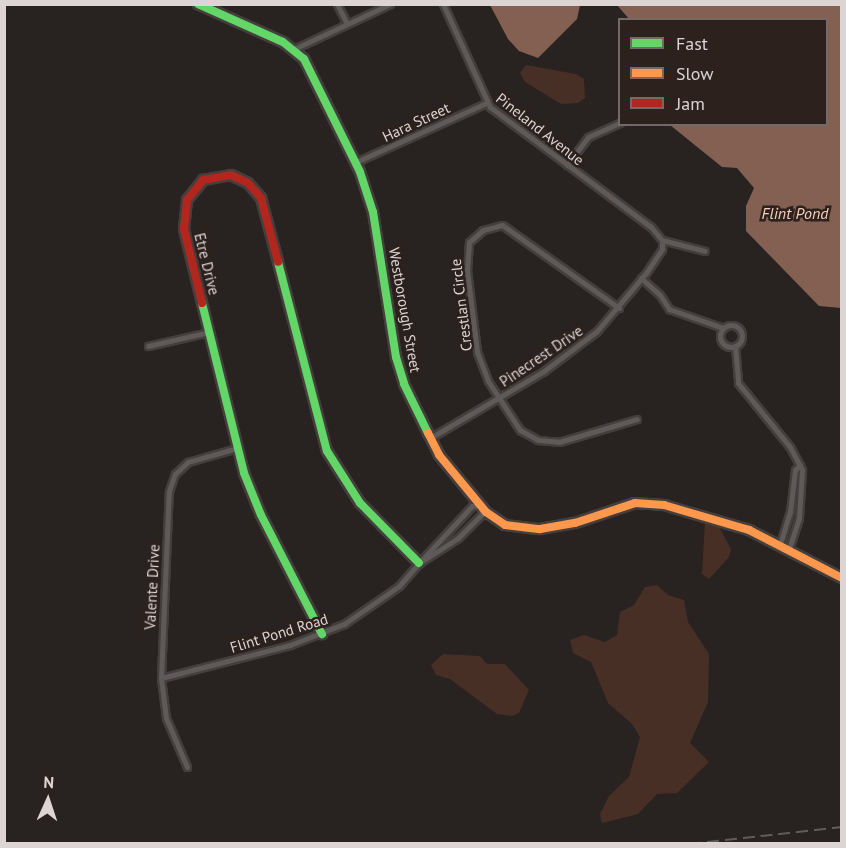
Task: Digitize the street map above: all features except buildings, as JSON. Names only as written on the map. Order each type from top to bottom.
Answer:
[{"type":"street","name":"Westborough Street","points":[[198,4],[294,49],[314,76],[356,162],[377,229],[400,372],[430,438],[447,467],[480,505],[505,525],[540,529],[575,523],[635,503],[659,504],[726,521],[789,548],[842,578]]},
{"type":"street","points":[[337,4],[347,24]]},
{"type":"street","points":[[294,49],[390,4]]},
{"type":"street","name":"Pineland Avenue","points":[[443,4],[486,102],[651,227],[662,240]]},
{"type":"street","name":"Hara Street","points":[[356,162],[486,102]]},
{"type":"street","points":[[567,165],[588,137],[618,124]]},
{"type":"street","name":"Etre Drive","points":[[322,634],[261,515],[237,448],[184,229],[185,208],[198,183],[214,176],[231,175],[252,186],[267,213],[317,420],[332,461],[360,503],[420,564]]},
{"type":"street","name":"Crestlan Circle","points":[[499,398],[483,371],[475,340],[466,251],[472,238],[491,226],[502,225],[619,308]]},
{"type":"street","points":[[662,240],[705,251]]},
{"type":"street","name":"Pinecrest Drive","points":[[430,438],[499,398],[579,346],[619,308],[662,249],[662,240]]},
{"type":"street","points":[[641,278],[660,295],[669,309],[723,328],[729,325],[739,328],[742,338],[735,346],[738,383],[764,412],[800,465],[799,518],[789,548]]},
{"type":"street","points":[[723,328],[722,342],[735,346]]},
{"type":"street","points":[[148,346],[209,332]]},
{"type":"street","points":[[499,398],[520,430],[538,440],[565,441],[637,419]]},
{"type":"street","name":"Valente Drive","points":[[187,767],[166,718],[161,678],[167,513],[172,478],[194,459],[237,448]]},
{"type":"street","points":[[780,544],[790,512],[795,470],[800,465]]},
{"type":"street","name":"Flint Pond Road","points":[[161,678],[322,634],[381,601],[420,564],[472,506],[480,505],[482,514],[458,538],[420,564]]},
{"type":"shaded area","points":[[526,65],[576,74],[584,79],[585,98],[578,103],[561,104],[525,82],[520,73]]},
{"type":"shaded area","points":[[705,522],[719,527],[731,549],[729,557],[709,579],[702,574]]},
{"type":"shaded area","points":[[657,585],[668,595],[684,600],[688,622],[709,654],[708,702],[690,743],[709,762],[677,793],[657,794],[638,814],[602,823],[600,814],[609,796],[629,777],[640,737],[632,724],[608,703],[591,662],[573,653],[570,640],[584,635],[605,642],[617,635],[620,612],[634,605],[645,587]]},
{"type":"shaded area","points":[[443,654],[480,656],[487,664],[505,664],[529,690],[519,713],[512,716],[497,714],[450,679],[436,675],[431,665]]},
{"type":"water","points":[[490,5],[580,5],[577,19],[538,58],[519,51],[508,39]]},
{"type":"water","name":"Flint Pond","points":[[617,5],[841,5],[841,308],[819,306],[746,231],[746,206],[754,188],[737,168],[722,167],[671,126],[828,126],[828,18],[628,18]]},
{"type":"railway","points":[[689,844],[842,827]]},
{"type":"traffic: fast","points":[[198,4],[283,42],[304,59],[360,172],[373,212],[396,357],[404,384],[428,433]]},
{"type":"traffic: fast","points":[[278,262],[327,451],[360,503],[419,563]]},
{"type":"traffic: fast","points":[[202,303],[244,473],[261,515],[322,634]]},
{"type":"traffic: slow","points":[[428,433],[439,455],[486,512],[505,525],[540,529],[575,523],[635,503],[664,505],[749,530],[842,578]]},
{"type":"traffic: jam","points":[[202,303],[184,229],[187,200],[203,180],[231,175],[248,183],[261,198],[278,262]]}]
